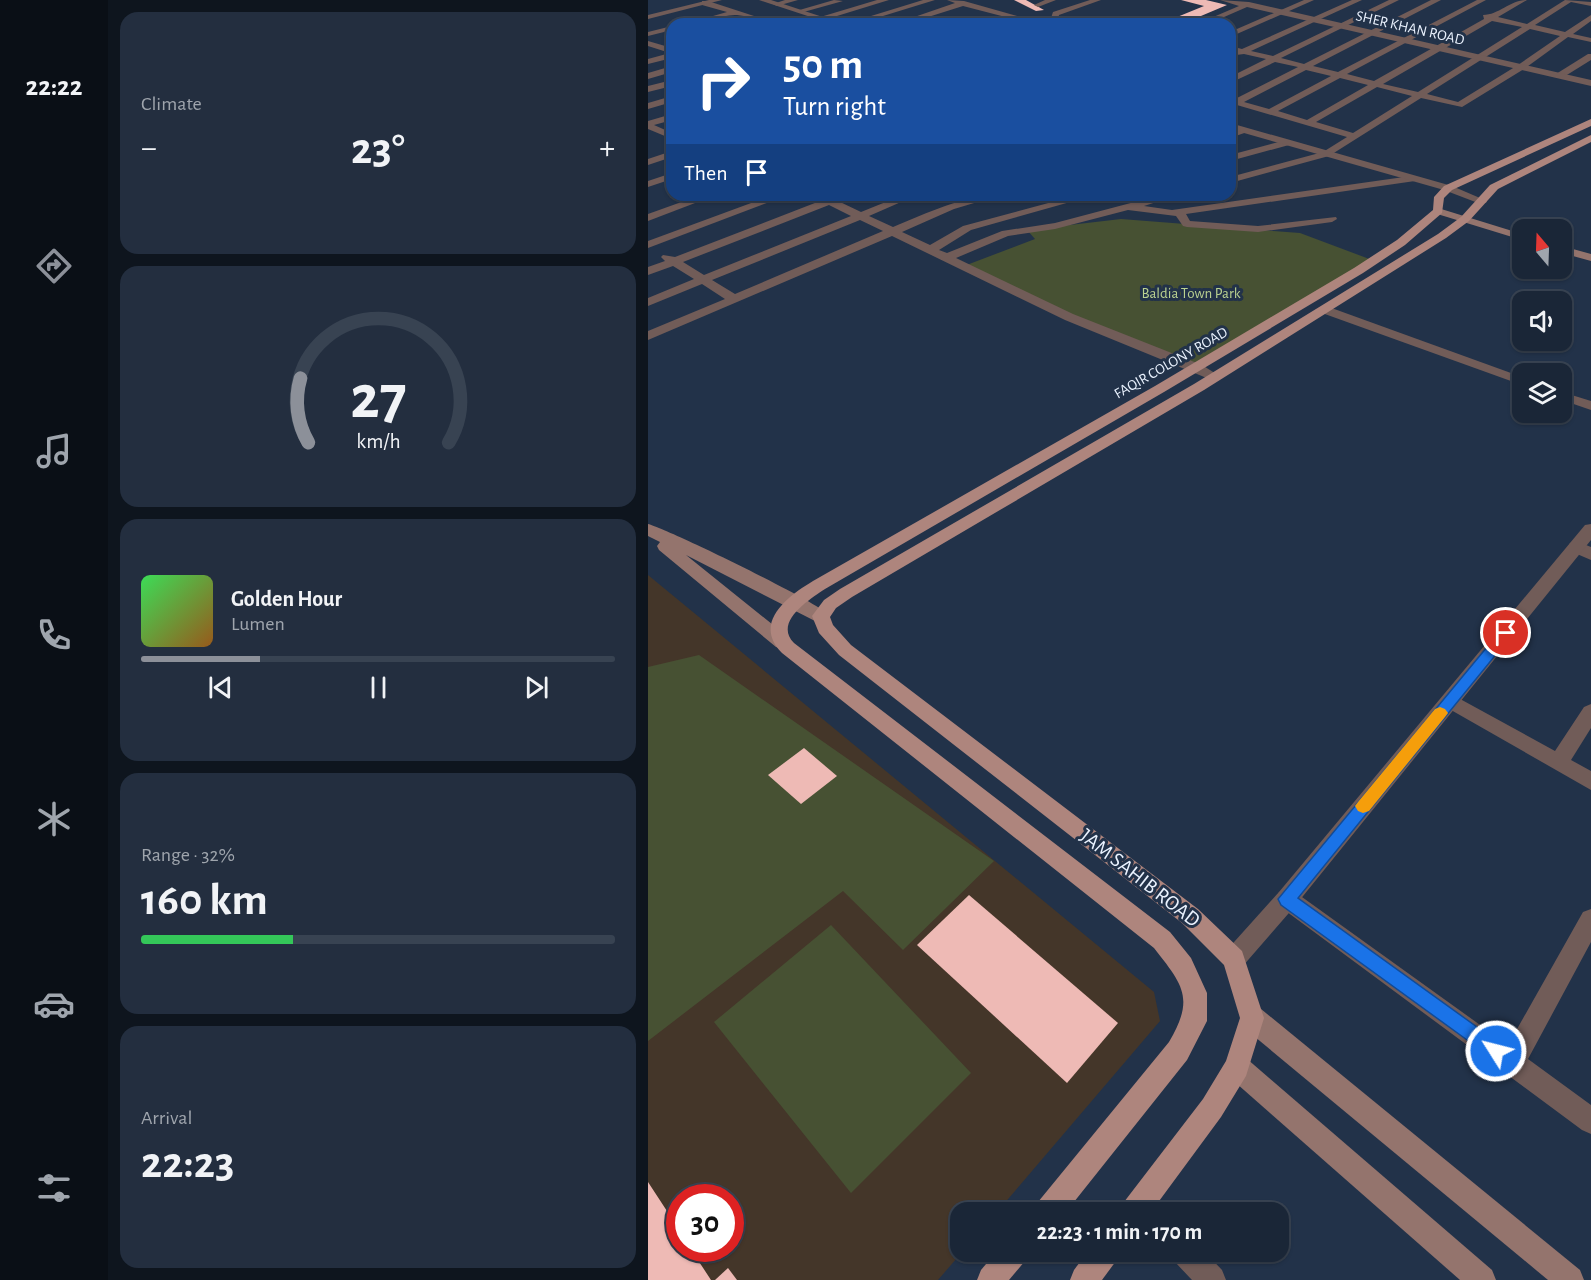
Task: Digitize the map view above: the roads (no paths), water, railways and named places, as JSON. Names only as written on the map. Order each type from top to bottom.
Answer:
[{"type":"main road","points":[[1448,188],[1591,122]]},
{"type":"main road","name":"FAQIR COLONY ROAD","points":[[821,616],[830,604],[846,593],[1326,310],[1465,219],[1494,187],[1591,138]]},
{"type":"main road","name":"FAQIR COLONY ROAD","points":[[782,642],[780,623],[786,610],[795,601],[894,540],[1197,368],[1372,260],[1423,226],[1438,211],[1439,197],[1448,188]]},
{"type":"main road","points":[[1438,211],[1512,234]]},
{"type":"main road","points":[[1572,252],[1591,258]]},
{"type":"main road","points":[[648,530],[795,601],[821,616]]},
{"type":"main road","points":[[648,530],[782,642]]},
{"type":"main road","name":"JAM SAHIB ROAD","points":[[821,616],[825,628],[845,650],[1190,915],[1234,959],[1252,1018]]},
{"type":"main road","name":"JAM SAHIB ROAD","points":[[782,642],[1162,940],[1183,966],[1195,993],[1196,1021],[1178,1051],[1056,1202]]},
{"type":"main road","points":[[1146,1202],[1212,1108],[1237,1067],[1252,1018],[1570,1280]]},
{"type":"main road","points":[[1237,1067],[1482,1280]]},
{"type":"main road","points":[[991,1280],[1007,1262]]},
{"type":"main road","points":[[1084,1280],[1098,1262]]},
{"type":"street","points":[[648,17],[718,0]]},
{"type":"street","points":[[763,0],[821,18],[885,0]]},
{"type":"street","points":[[777,4],[794,0]]},
{"type":"street","points":[[800,11],[842,0]]},
{"type":"street","points":[[870,18],[931,0]]},
{"type":"street","points":[[951,0],[1019,18]]},
{"type":"street","points":[[1038,5],[1052,0]]},
{"type":"street","points":[[1055,18],[1056,14],[1097,0]]},
{"type":"street","name":"SHER KHAN ROAD","points":[[1224,0],[1591,83]]},
{"type":"street","points":[[1215,18],[1257,0]]},
{"type":"street","points":[[1236,32],[1310,0]]},
{"type":"street","points":[[1236,55],[1358,0]]},
{"type":"street","points":[[1236,77],[1395,0]]},
{"type":"street","points":[[1270,112],[1482,0]]},
{"type":"street","points":[[1308,123],[1489,17],[1523,0]]},
{"type":"street","points":[[1236,178],[1326,154],[1570,0],[1591,4]]},
{"type":"street","points":[[1417,2],[1428,5]]},
{"type":"street","points":[[705,3],[755,18]]},
{"type":"street","points":[[917,18],[964,3]]},
{"type":"street","points":[[1236,100],[1428,5],[1438,3]]},
{"type":"street","points":[[1448,9],[1591,40]]},
{"type":"street","points":[[712,18],[735,12]]},
{"type":"street","points":[[1236,50],[1459,105],[1521,67],[1591,17]]},
{"type":"street","points":[[648,34],[666,30]]},
{"type":"street","points":[[651,46],[666,43]]},
{"type":"street","points":[[651,46],[666,51]]},
{"type":"street","points":[[648,62],[666,55]]},
{"type":"street","points":[[1558,76],[1591,56]]},
{"type":"street","points":[[648,76],[666,71]]},
{"type":"street","points":[[648,90],[666,84]]},
{"type":"street","points":[[648,106],[666,101]]},
{"type":"street","points":[[1236,102],[1355,136]]},
{"type":"street","points":[[648,125],[666,119]]},
{"type":"street","points":[[648,125],[666,133]]},
{"type":"street","points":[[1236,128],[1448,188],[1482,201]]},
{"type":"street","points":[[1236,133],[1245,131]]},
{"type":"street","points":[[659,139],[666,137]]},
{"type":"street","points":[[1236,156],[1286,143]]},
{"type":"street","points":[[648,162],[666,156]]},
{"type":"street","points":[[648,184],[666,178]]},
{"type":"street","points":[[1128,207],[1179,212],[1411,179]]},
{"type":"street","points":[[648,218],[695,201]]},
{"type":"street","points":[[648,245],[767,201]]},
{"type":"street","points":[[648,271],[829,201],[1069,316],[1214,377]]},
{"type":"street","points":[[648,302],[898,201]]},
{"type":"street","points":[[648,336],[950,207],[973,201]]},
{"type":"street","points":[[930,250],[967,228],[1068,201]]},
{"type":"street","points":[[946,258],[1006,233],[1055,226],[1143,201]]},
{"type":"street","points":[[1179,212],[1187,224],[1258,229],[1332,219]]},
{"type":"street","points":[[648,245],[734,299]]},
{"type":"street","points":[[1326,310],[1512,377]]},
{"type":"street","points":[[1572,399],[1591,406]]},
{"type":"street","points":[[1234,959],[1287,899],[1450,701],[1583,551],[1591,529]]},
{"type":"street","points":[[1450,701],[1591,781]]},
{"type":"street","points":[[1559,762],[1591,712]]},
{"type":"street","points":[[1287,899],[1591,1121]]},
{"type":"street","points":[[1512,1063],[1591,920]]},
{"type":"street","points":[[1195,1262],[1212,1280]]},
{"type":"park label","name":"Baldia Town Park","points":[[1191,293]]}]
